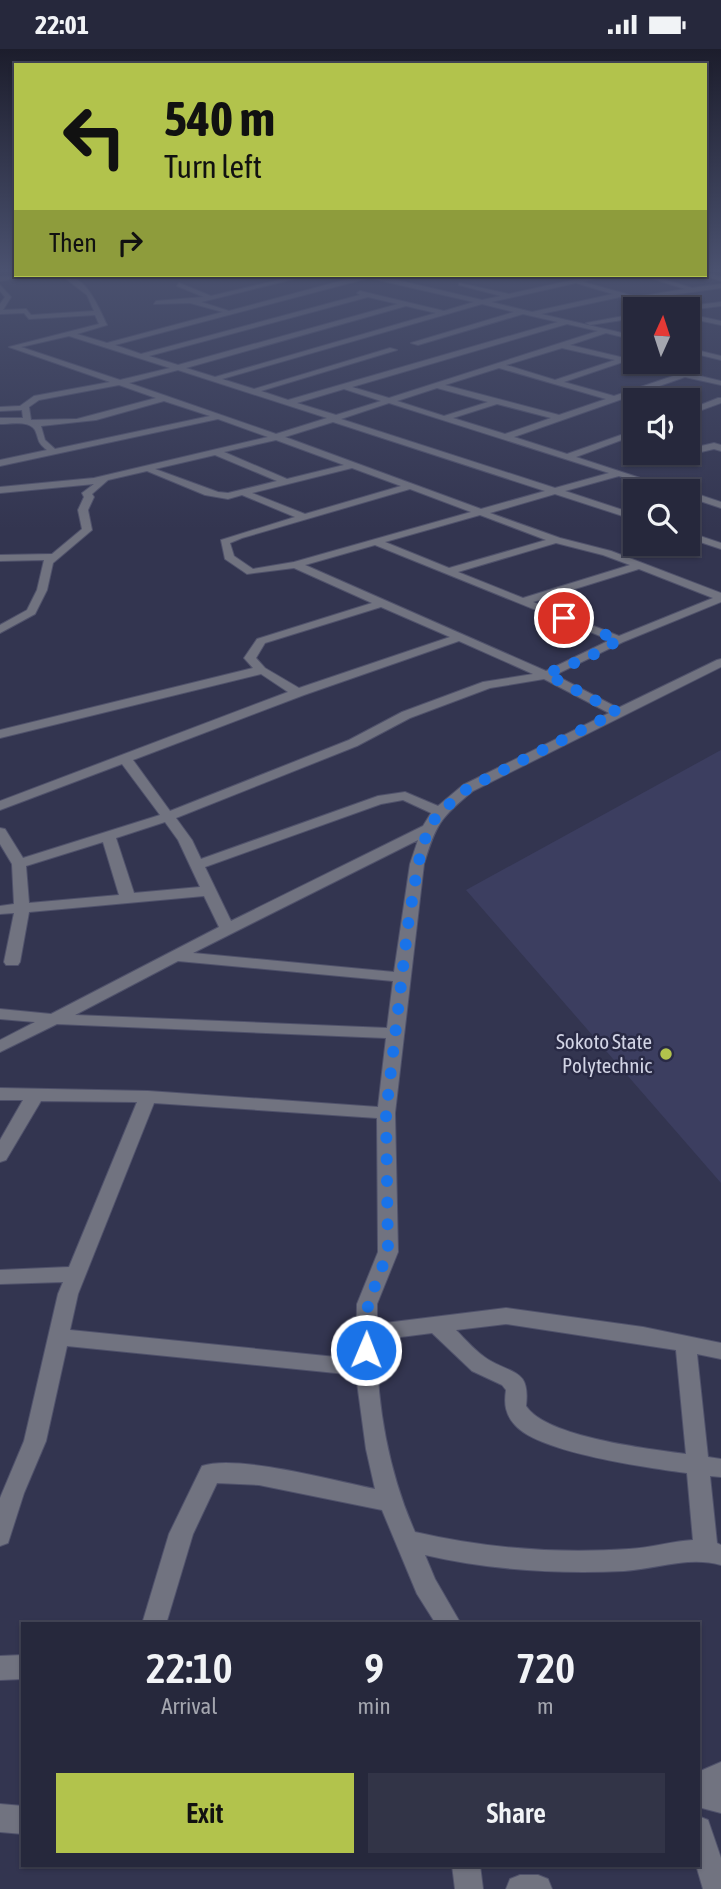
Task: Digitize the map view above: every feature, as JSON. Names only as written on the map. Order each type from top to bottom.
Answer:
[{"type":"street","points":[[46,358],[123,383],[556,540],[607,553],[721,598]]},
{"type":"street","points":[[148,358],[257,390],[623,513]]},
{"type":"street","points":[[0,409],[22,408],[37,397],[123,383],[212,358]]},
{"type":"street","points":[[218,378],[289,358]]},
{"type":"street","points":[[257,390],[364,358]]},
{"type":"street","points":[[291,402],[444,358]]},
{"type":"street","points":[[0,490],[109,477],[272,438],[526,358]]},
{"type":"street","points":[[608,358],[623,362]]},
{"type":"street","points":[[556,382],[620,361]]},
{"type":"street","points":[[500,366],[614,399]]},
{"type":"street","points":[[506,437],[682,375],[721,383]]},
{"type":"street","points":[[438,386],[559,418]]},
{"type":"street","points":[[345,387],[639,479]]},
{"type":"street","points":[[0,421],[87,418],[164,398]]},
{"type":"street","points":[[700,408],[721,401]]},
{"type":"street","points":[[445,418],[497,402]]},
{"type":"street","points":[[22,408],[26,409],[29,422],[39,429],[41,441],[53,451],[51,454]]},
{"type":"street","points":[[0,463],[218,417]]},
{"type":"street","points":[[568,457],[623,438]]},
{"type":"street","points":[[700,449],[719,445]]},
{"type":"street","points":[[216,452],[288,482]]},
{"type":"street","points":[[131,472],[164,473],[214,495],[242,492],[353,466]]},
{"type":"street","points":[[408,487],[261,528],[225,542],[229,557],[251,572],[295,565],[620,473]]},
{"type":"street","points":[[0,630],[30,612],[38,602],[48,562],[86,530],[83,510],[89,497],[87,493],[109,477]]},
{"type":"street","points":[[242,492],[304,517]]},
{"type":"street","points":[[700,498],[721,505]]},
{"type":"street","points":[[700,539],[721,546]]},
{"type":"street","points":[[446,572],[556,540]]},
{"type":"street","points":[[373,541],[619,640]]},
{"type":"street","points":[[0,558],[54,557]]},
{"type":"street","points":[[295,565],[379,604],[546,674],[617,712]]},
{"type":"street","points":[[520,602],[638,566]]},
{"type":"street","points":[[19,864],[167,817],[354,743],[406,715],[486,685],[546,674],[587,658],[619,640],[721,598]]},
{"type":"street","points":[[261,670],[250,658],[261,642],[379,604]]},
{"type":"street","points":[[0,806],[300,692],[460,637]]},
{"type":"street","points":[[448,1622],[432,1598],[390,1502],[377,1449],[366,1368],[368,1304],[388,1252],[386,1113],[401,977],[418,864],[428,829],[439,813],[468,788],[721,661]]},
{"type":"street","points":[[0,734],[106,711],[261,670],[272,672],[285,688],[300,692]]},
{"type":"street","points":[[126,760],[185,840],[227,929]]},
{"type":"street","points":[[197,865],[378,800],[405,796],[439,813]]},
{"type":"street","points":[[0,1048],[175,955],[428,829]]},
{"type":"street","points":[[0,832],[19,864],[22,908],[12,962]]},
{"type":"street","points":[[108,836],[128,899]]},
{"type":"street","points":[[0,910],[207,891]]},
{"type":"street","points":[[175,955],[401,977]]},
{"type":"street","points":[[0,1014],[53,1019],[395,1033]]},
{"type":"street","points":[[0,1094],[148,1097],[386,1113]]},
{"type":"street","points":[[0,1156],[35,1095]]},
{"type":"street","points":[[0,1536],[7,1493],[35,1441],[58,1337],[76,1274],[148,1097]]},
{"type":"street","points":[[0,1277],[76,1274]]},
{"type":"street","points":[[367,1333],[506,1316],[643,1335],[721,1351]]},
{"type":"street","points":[[437,1325],[479,1365],[510,1379],[517,1389],[514,1408],[525,1422],[564,1439],[597,1447],[721,1468]]},
{"type":"street","points":[[58,1337],[366,1368]]},
{"type":"street","points":[[405,1540],[454,1553],[547,1558],[628,1560],[713,1552],[695,1465],[686,1345]]},
{"type":"street","points":[[155,1622],[181,1534],[210,1473],[259,1475],[390,1502]]},
{"type":"street","points":[[0,1668],[21,1667]]},
{"type":"street","points":[[700,1785],[721,1775]]},
{"type":"street","points":[[700,1794],[721,1800]]},
{"type":"street","points":[[0,1818],[21,1820]]},
{"type":"street","points":[[700,1836],[717,1889]]},
{"type":"street","points":[[466,1867],[470,1889]]},
{"type":"street","points":[[520,1889],[538,1889]]},
{"type":"shaded area","name":"Sokoto State Polytechnic","points":[[721,750],[721,1183],[466,890]]},
{"type":"place","name":"Sokoto State Polytechnic","points":[[666,1054]]},
{"type":"route","points":[[366,1350],[368,1304],[388,1252],[385,1203],[386,1113],[401,977],[418,864],[428,829],[439,813],[468,788],[508,765],[617,712],[546,674],[587,658],[619,640],[564,618]]}]
